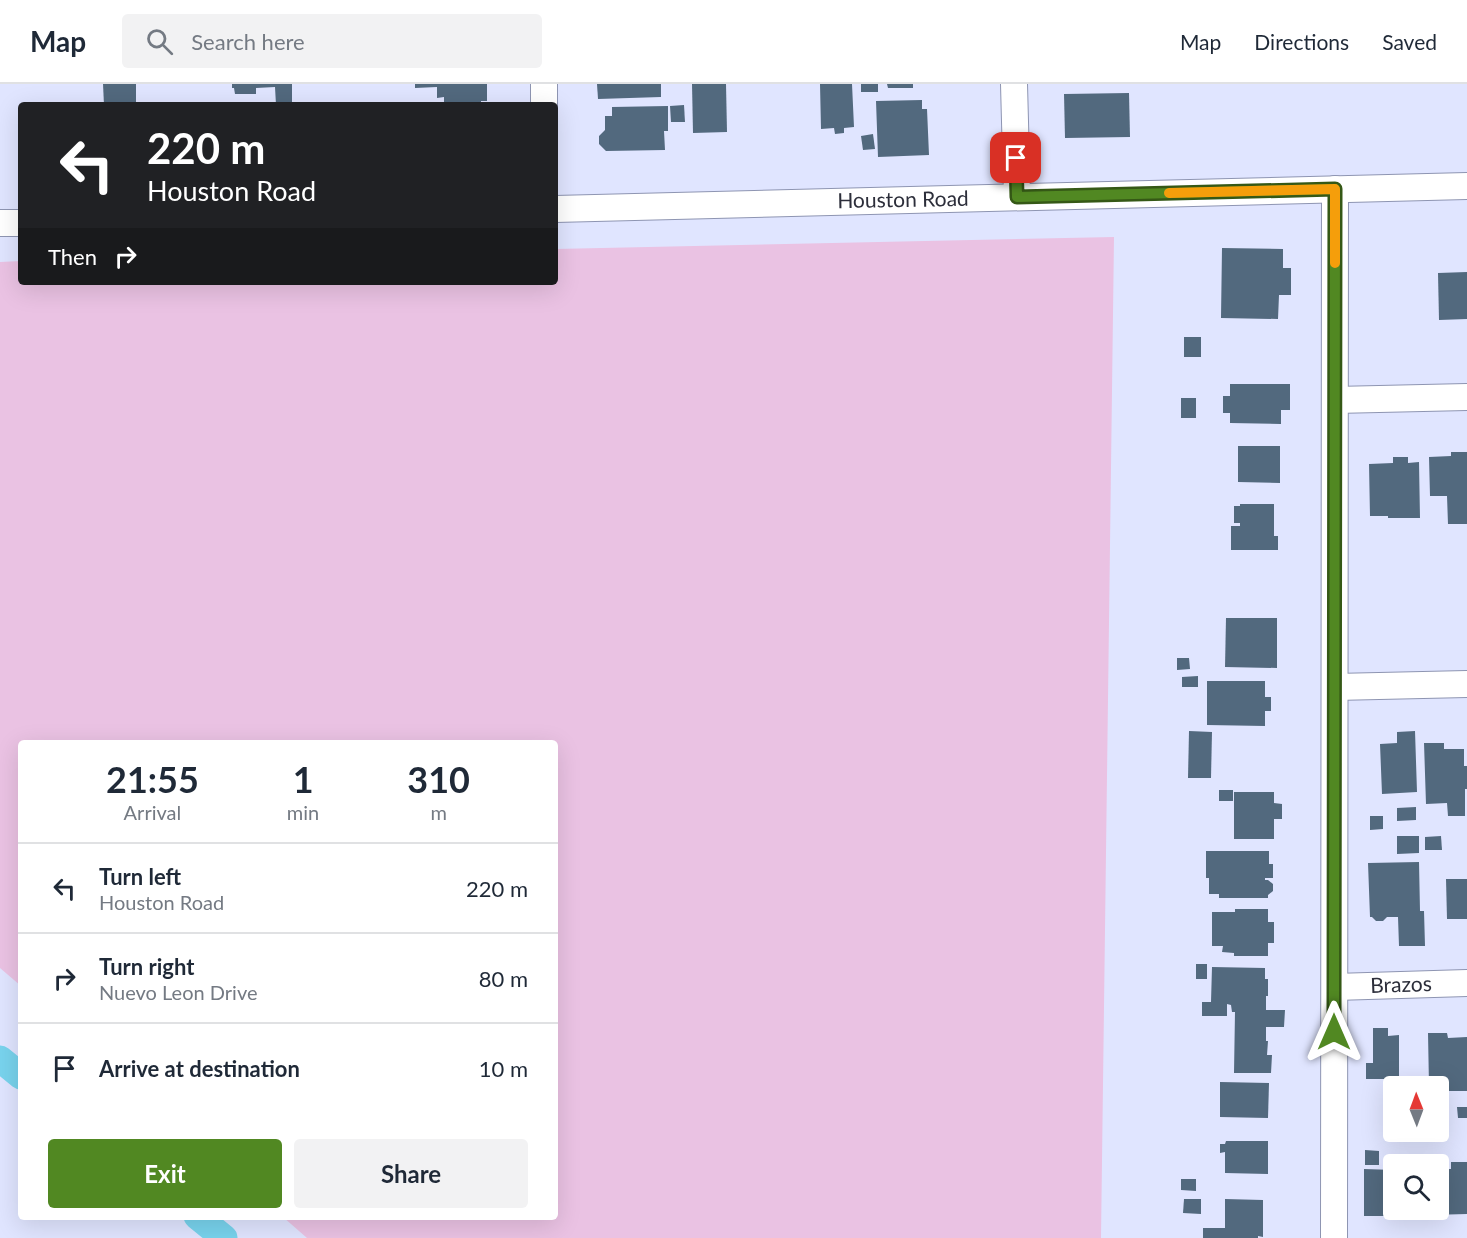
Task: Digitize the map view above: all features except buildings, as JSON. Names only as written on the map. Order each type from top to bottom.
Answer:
[{"type":"street","points":[[544,84],[544,102]]},
{"type":"street","points":[[1014,84],[1017,197]]},
{"type":"street","name":"Houston Road","points":[[558,209],[1467,186]]},
{"type":"street","points":[[1334,1238],[1335,189]]},
{"type":"street","points":[[0,223],[18,223]]},
{"type":"street","points":[[1335,400],[1467,397]]},
{"type":"street","points":[[1335,687],[1467,684]]},
{"type":"street","name":"Brazos","points":[[1335,987],[1467,983]]},
{"type":"shaded area","points":[[1114,237],[1101,1238],[307,1238],[286,1220],[558,1220],[558,740],[18,740],[18,983],[0,968],[0,262],[18,261],[18,285],[558,285],[558,249]]},
{"type":"waterway","points":[[0,1059],[18,1074]]},
{"type":"waterway","points":[[202,1220],[224,1238]]},
{"type":"slow traffic","points":[[1169,193],[1335,189],[1335,263]]},
{"type":"route","points":[[1016,158],[1017,197],[1335,189],[1334,1032]]}]
